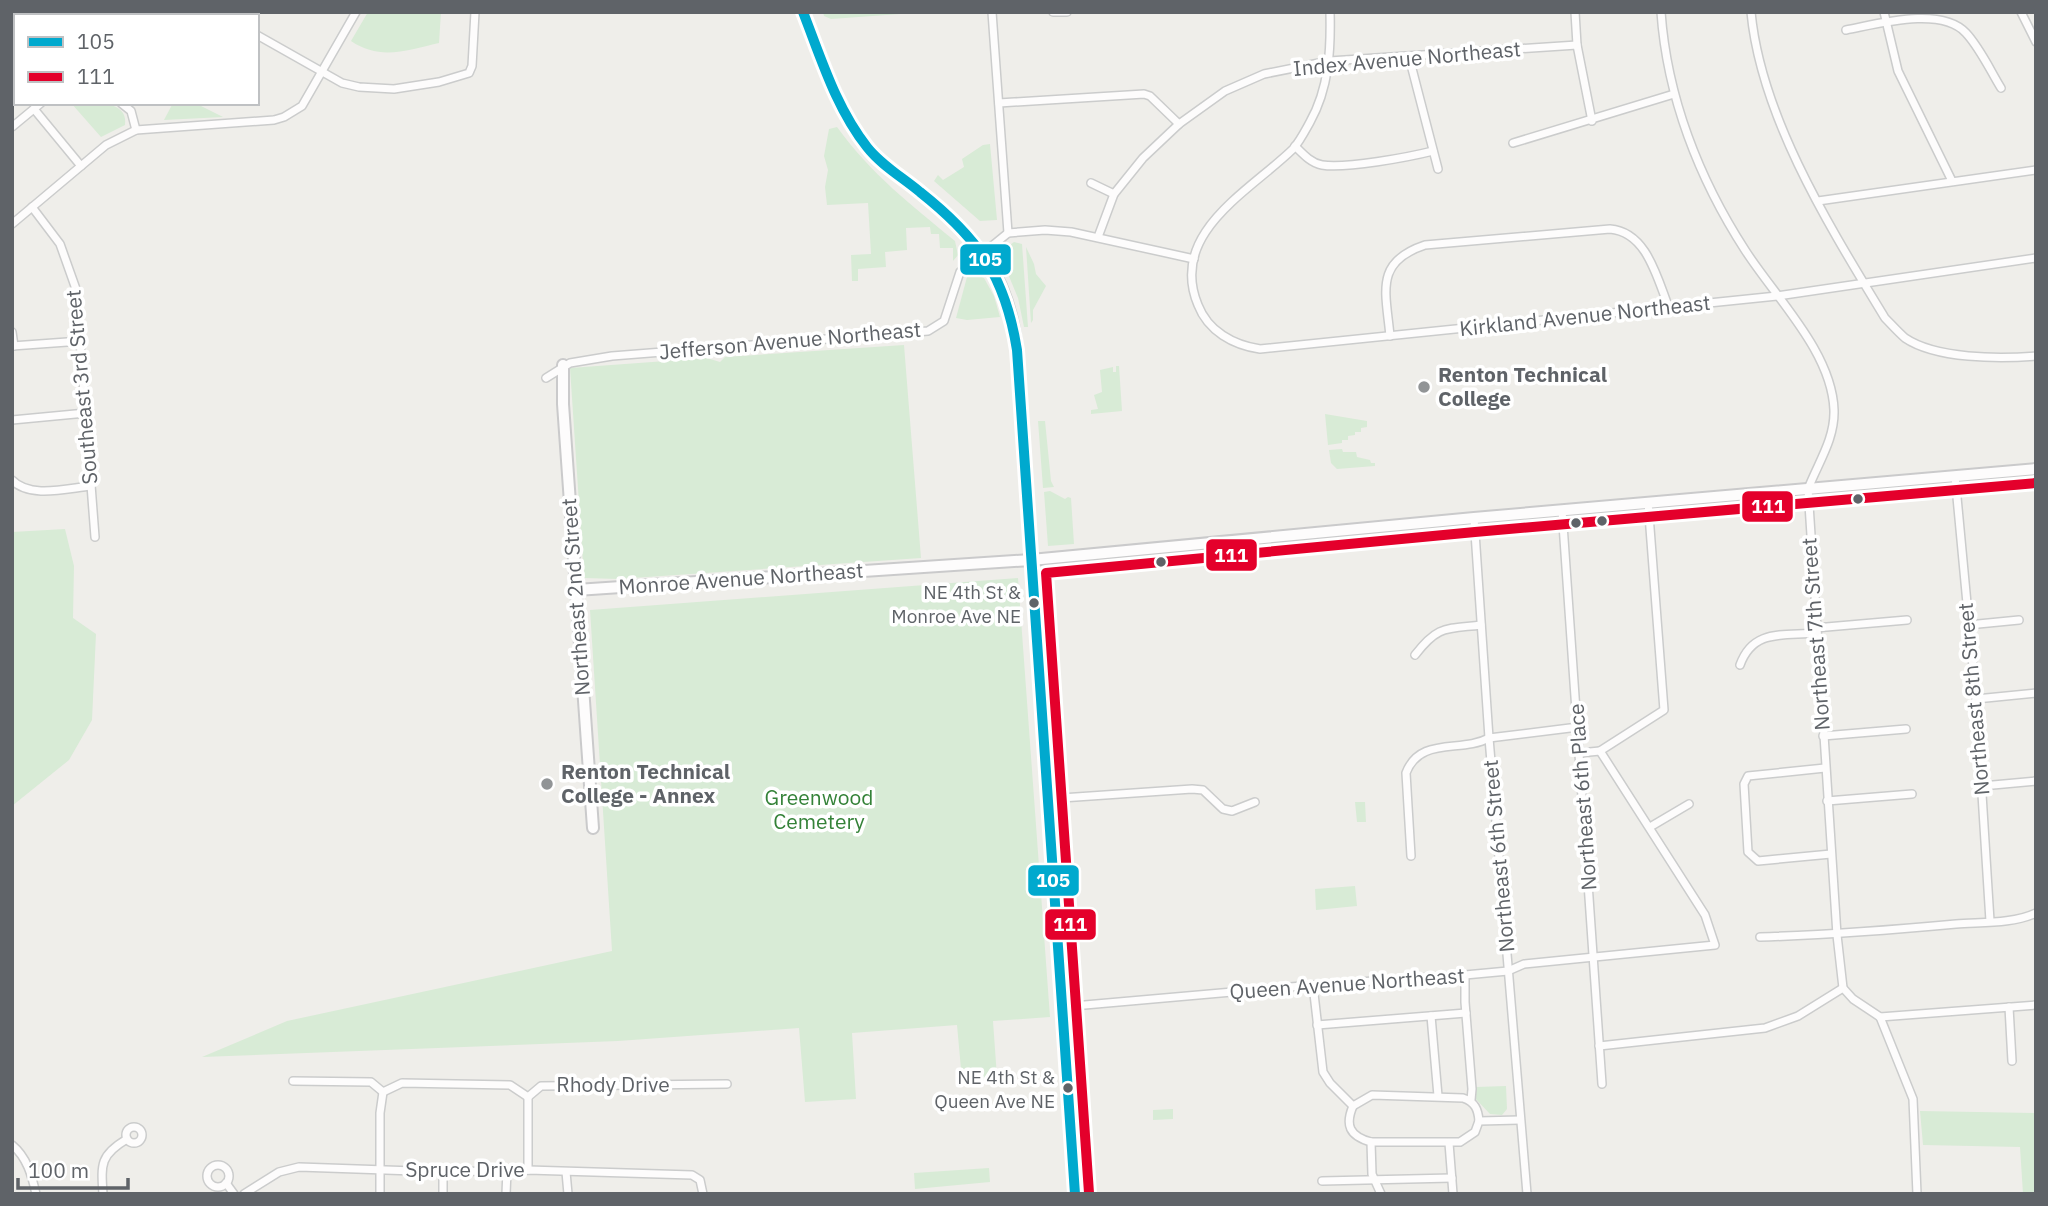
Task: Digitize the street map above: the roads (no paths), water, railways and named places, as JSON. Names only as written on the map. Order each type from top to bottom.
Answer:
[{"type":"street","points":[[12,224],[107,144],[136,130],[261,122],[284,117],[302,106],[356,12]]},
{"type":"street","points":[[259,36],[342,83],[376,89],[439,82],[469,73],[472,66],[475,12]]},
{"type":"street","points":[[803,12],[849,119],[867,146],[885,165],[959,225],[983,252],[1002,285],[1015,330],[1076,1194]]},
{"type":"street","points":[[992,12],[1008,233],[1045,230],[1097,237],[1194,259],[1199,241],[1210,222],[1295,146],[1311,120],[1322,95],[1329,61],[1330,12]]},
{"type":"street","points":[[1053,12],[1067,12]]},
{"type":"street","points":[[1574,12],[1577,45],[1592,121]]},
{"type":"street","name":"Northeast 7th Street","points":[[1661,12],[1674,94],[1694,151],[1714,195],[1744,248],[1821,361],[1834,407],[1834,429],[1808,489],[1827,801],[1843,988]]},
{"type":"street","points":[[1751,12],[1761,63],[1776,114],[1798,165],[1885,318],[1904,337],[1920,345],[1956,354],[2002,359],[2036,356]]},
{"type":"street","points":[[1884,12],[1898,71],[1952,181]]},
{"type":"street","points":[[2021,12],[2036,42]]},
{"type":"street","points":[[1846,30],[1934,18],[1956,25],[1970,38],[2001,88]]},
{"type":"street","name":"Index Avenue Northeast","points":[[1097,237],[1114,194],[1143,158],[1179,124],[1225,91],[1264,74],[1329,61],[1577,45]]},
{"type":"street","points":[[1409,57],[1438,169]]},
{"type":"street","points":[[999,103],[1144,94],[1150,96],[1179,124]]},
{"type":"street","points":[[1513,143],[1674,94]]},
{"type":"street","points":[[12,127],[39,105]]},
{"type":"street","points":[[124,105],[131,111],[136,130]]},
{"type":"street","points":[[34,109],[81,166]]},
{"type":"street","points":[[1295,146],[1313,162],[1335,166],[1433,151]]},
{"type":"street","points":[[1818,201],[2036,170]]},
{"type":"street","points":[[1091,183],[1114,194]]},
{"type":"street","name":"Southeast 3rd Street","points":[[32,208],[60,244],[76,289],[95,537]]},
{"type":"street","points":[[1390,336],[1385,286],[1390,272],[1396,260],[1408,251],[1425,245],[1622,230],[1635,238],[1650,262],[1668,308]]},
{"type":"street","name":"Jefferson Avenue Northeast","points":[[546,378],[563,365],[578,360],[928,331],[944,321],[960,272],[1008,233]]},
{"type":"street","name":"Kirkland Avenue Northeast","points":[[1194,259],[1192,279],[1195,298],[1202,315],[1214,330],[1245,347],[1260,349],[1777,296],[2036,258]]},
{"type":"street","points":[[12,332],[13,346],[81,341]]},
{"type":"street","name":"Northeast 2nd Street","points":[[563,365],[593,828]]},
{"type":"street","points":[[12,420],[86,413]]},
{"type":"street","name":"Monroe Avenue Northeast","points":[[576,590],[1031,561],[1648,502],[2036,469]]},
{"type":"street","name":"Northeast 8th Street","points":[[1955,476],[1976,699],[1990,921]]},
{"type":"street","points":[[12,480],[23,488],[34,490],[91,486]]},
{"type":"street","points":[[1579,753],[1600,751],[1664,710],[1648,502]]},
{"type":"street","name":"Northeast 6th Place","points":[[1562,510],[1602,1084]]},
{"type":"street","name":"Northeast 6th Street","points":[[1474,518],[1489,738],[1527,1194]]},
{"type":"street","points":[[1740,665],[1745,651],[1753,642],[1764,638],[1908,620]]},
{"type":"street","points":[[1968,625],[2019,620]]},
{"type":"street","points":[[1415,654],[1434,633],[1481,625]]},
{"type":"street","points":[[1976,699],[2036,693]]},
{"type":"street","points":[[1411,856],[1406,773],[1409,764],[1419,754],[1430,748],[1578,727]]},
{"type":"street","points":[[1823,736],[1906,729]]},
{"type":"street","points":[[1600,751],[1650,827],[1689,804]]},
{"type":"street","points":[[1825,768],[1751,775],[1746,778],[1744,784],[1748,852],[1758,861],[1831,855]]},
{"type":"street","points":[[1982,786],[2036,781]]},
{"type":"street","points":[[1047,799],[1192,789],[1203,790],[1223,809],[1232,811],[1255,802]]},
{"type":"street","points":[[1827,801],[1912,794]]},
{"type":"street","name":"Queen Avenue Northeast","points":[[1062,1007],[1508,971],[1524,964],[1715,945],[1705,915],[1650,827]]},
{"type":"street","points":[[1760,937],[1837,935],[2026,918],[2036,913]]},
{"type":"street","points":[[1465,975],[1471,1100],[1478,1112],[1479,1121],[1471,1136],[1460,1142],[1449,1143],[1371,1142],[1361,1139],[1351,1129],[1349,1116],[1353,1105],[1372,1095],[1437,1096],[1471,1100]]},
{"type":"street","points":[[1313,985],[1323,1072],[1353,1105]]},
{"type":"street","points":[[1599,1046],[1765,1028],[1798,1016],[1843,988],[1853,999],[1880,1017],[1913,1099],[1917,1194]]},
{"type":"street","points":[[1880,1017],[2036,1005]]},
{"type":"street","points":[[2009,1007],[2012,1061]]},
{"type":"street","points":[[1317,1025],[1466,1013]]},
{"type":"street","points":[[1431,1016],[1437,1096]]},
{"type":"street","points":[[293,1081],[371,1082],[383,1093],[380,1194]]},
{"type":"street","name":"Rhody Drive","points":[[383,1093],[402,1083],[510,1085],[527,1097],[541,1086],[727,1084]]},
{"type":"street","points":[[527,1097],[528,1170]]},
{"type":"street","points":[[1479,1121],[1520,1120]]},
{"type":"street","points":[[103,1194],[102,1164],[105,1156],[127,1139]]},
{"type":"street","points":[[1371,1142],[1371,1166],[1381,1194]]},
{"type":"street","points":[[1449,1143],[1452,1194]]},
{"type":"street","points":[[12,1145],[20,1151],[29,1169],[36,1194]]},
{"type":"street","name":"Spruce Drive","points":[[244,1194],[279,1172],[299,1167],[692,1175],[700,1180],[703,1194]]},
{"type":"street","points":[[506,1194],[507,1170]]},
{"type":"street","points":[[443,1172],[443,1194]]},
{"type":"street","points":[[566,1172],[568,1194]]},
{"type":"street","points":[[1322,1181],[1452,1178]]},
{"type":"street","points":[[226,1183],[234,1194]]},
{"type":"place","name":"Renton Technical College","points":[[1424,387]]},
{"type":"place","name":"NE 4th St & Monroe Ave NE","points":[[1034,603]]},
{"type":"place","name":"Renton Technical College - Annex","points":[[547,784]]},
{"type":"place","name":"NE 4th St & Queen Ave NE","points":[[1068,1088]]},
{"type":"park label","name":"Greenwood Cemetery","points":[[819,810]]}]
